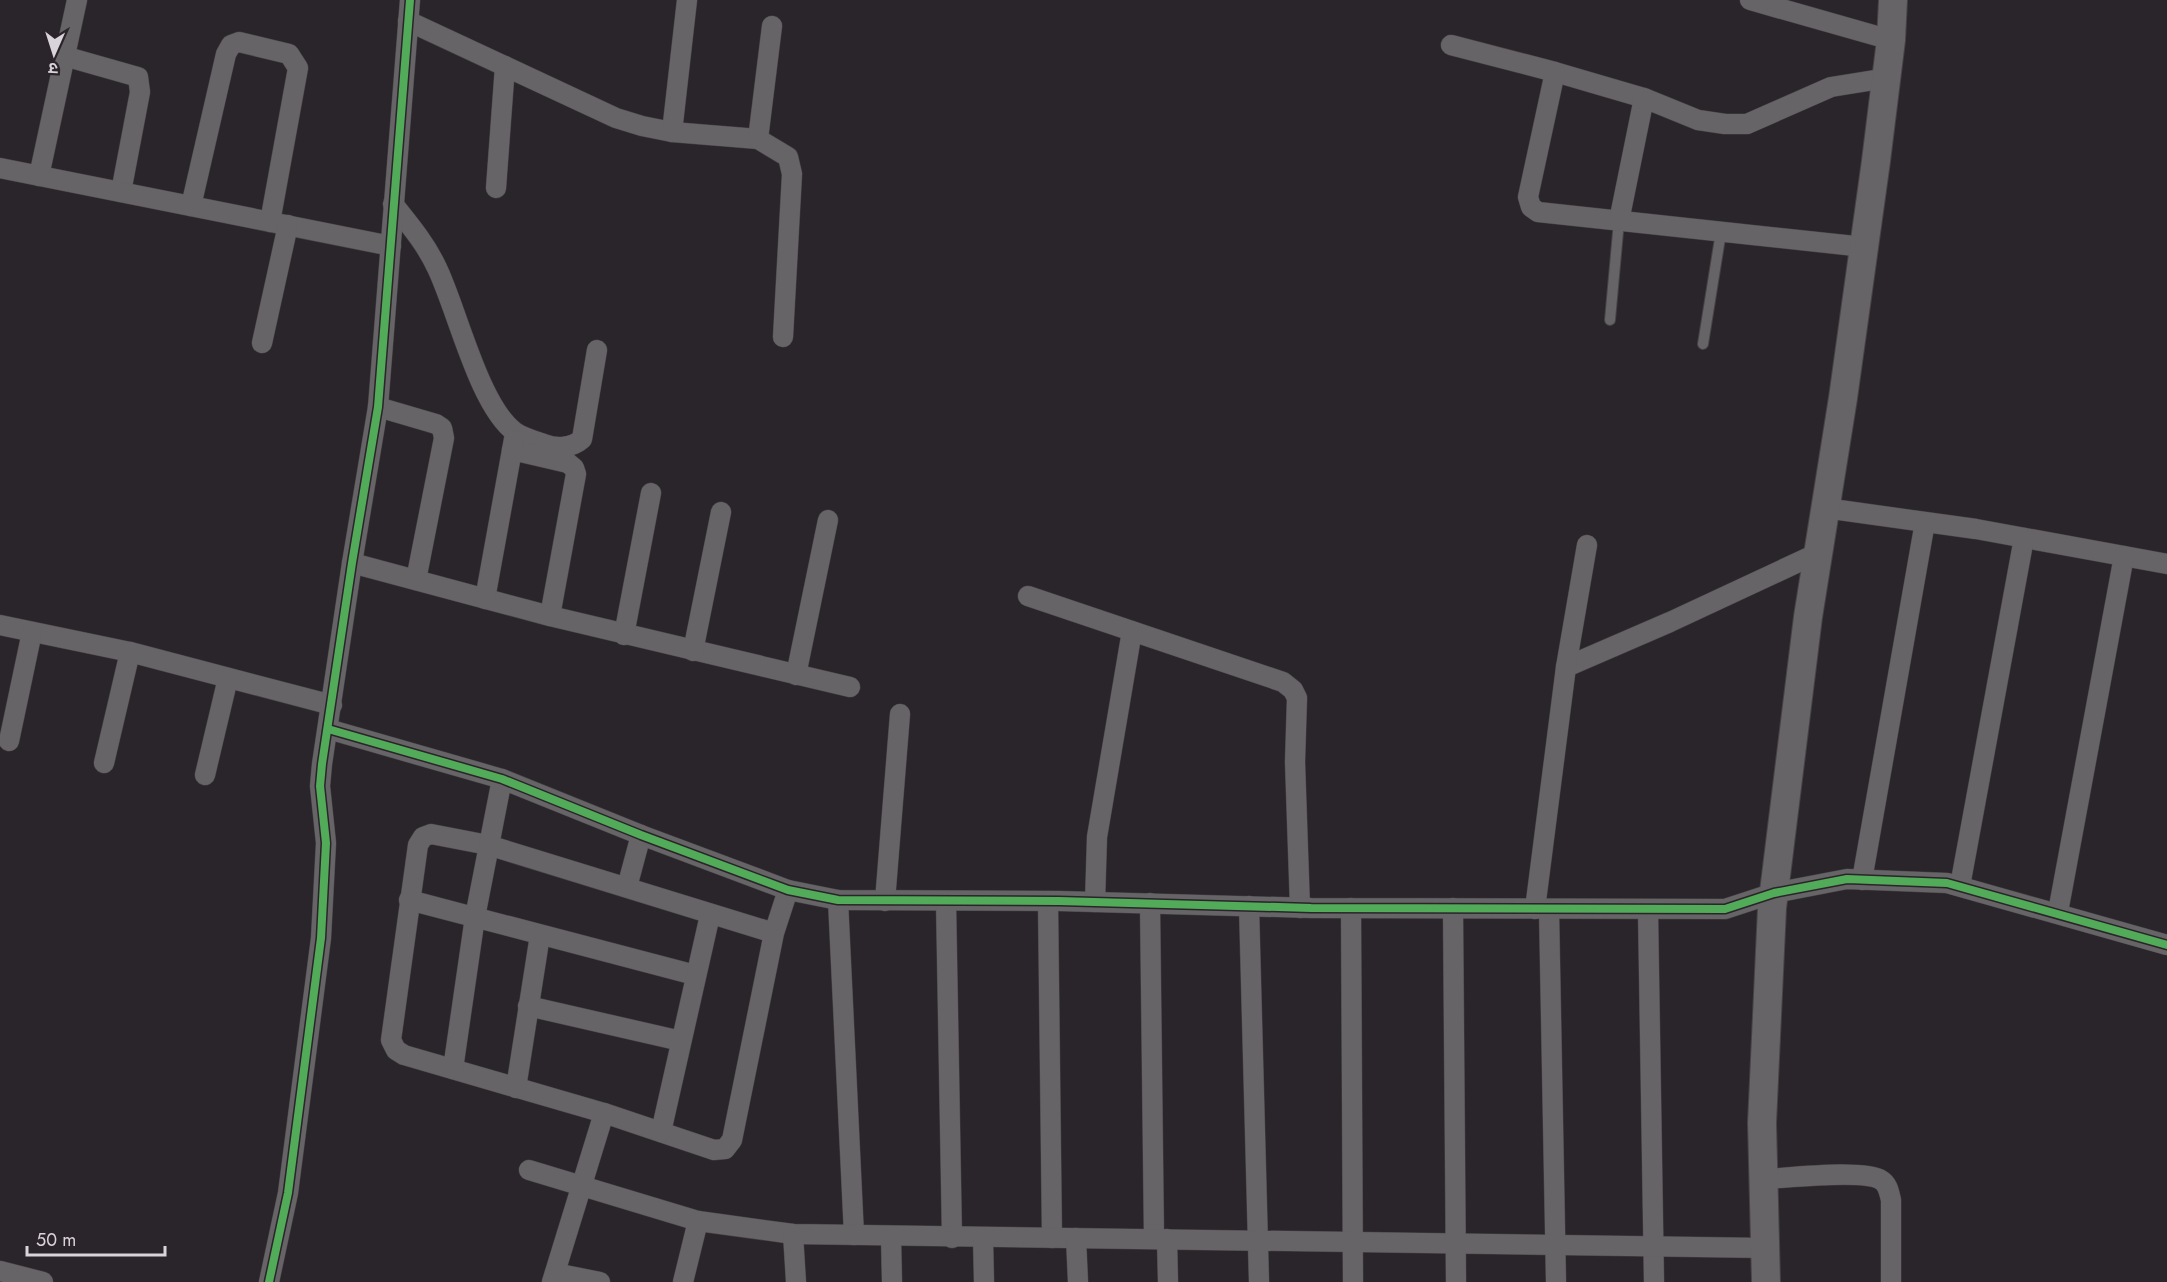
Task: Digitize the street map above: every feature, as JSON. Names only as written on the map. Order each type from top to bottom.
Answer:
[{"type":"street","points":[[39,176],[77,0]]},
{"type":"street","points":[[269,1282],[288,1193],[321,938],[326,843],[320,786],[352,562],[378,407],[410,0]]},
{"type":"street","points":[[672,132],[687,0]]},
{"type":"street","points":[[1750,0],[1891,40]]},
{"type":"street","points":[[1766,1282],[1762,1123],[1774,893],[1818,553],[1887,78],[1893,0]]},
{"type":"street","points":[[408,21],[616,118],[672,132],[758,139],[788,157],[792,174],[783,337]]},
{"type":"street","points":[[758,139],[772,26]]},
{"type":"street","points":[[191,206],[226,54],[231,45],[239,42],[289,54],[298,68],[262,342]]},
{"type":"street","points":[[1451,45],[1644,98],[1698,120],[1725,124],[1747,124],[1831,87],[1887,78]]},
{"type":"street","points":[[64,56],[138,77],[140,92],[121,192]]},
{"type":"street","points":[[496,188],[505,66]]},
{"type":"street","points":[[1555,72],[1528,197],[1531,207],[1538,212],[1864,247]]},
{"type":"street","points":[[1619,221],[1644,98]]},
{"type":"street","points":[[0,168],[390,246]]},
{"type":"street","points":[[393,204],[421,240],[437,267],[488,396],[514,441],[485,599]]},
{"type":"street","points":[[514,441],[561,447],[575,445],[582,439],[597,350]]},
{"type":"street","points":[[378,407],[436,424],[442,428],[444,438],[416,580]]},
{"type":"street","points":[[514,441],[568,463],[574,468],[576,474],[550,616]]},
{"type":"street","points":[[624,635],[651,493]]},
{"type":"street","points":[[1825,508],[2024,538],[2167,564]]},
{"type":"street","points":[[693,651],[720,512]]},
{"type":"street","points":[[796,675],[828,520]]},
{"type":"street","points":[[1862,880],[1925,522]]},
{"type":"street","points":[[1960,886],[2024,538]]},
{"type":"street","points":[[1556,1282],[1542,909],[1566,667],[1587,545]]},
{"type":"street","points":[[1566,667],[1670,622],[1818,553]]},
{"type":"street","points":[[2058,912],[2124,556]]},
{"type":"street","points":[[352,562],[624,635],[850,687]]},
{"type":"street","points":[[1028,596],[1282,682],[1293,690],[1297,699],[1295,762],[1300,908]]},
{"type":"street","points":[[0,625],[130,652],[332,705]]},
{"type":"street","points":[[1095,902],[1097,837],[1132,631]]},
{"type":"street","points":[[9,741],[32,632]]},
{"type":"street","points":[[104,763],[130,652]]},
{"type":"street","points":[[205,775],[228,678]]},
{"type":"street","points":[[885,901],[900,714]]},
{"type":"street","points":[[328,729],[502,779],[788,890],[838,900],[1048,901],[1300,908],[1725,909],[1774,893],[1847,879],[1947,883],[2166,941]]},
{"type":"street","points":[[453,1069],[475,917],[502,779]]},
{"type":"street","points":[[774,933],[488,845],[442,834],[423,837],[418,845],[409,900],[391,1040],[396,1050],[404,1055],[604,1113],[714,1149],[725,1149],[732,1140],[774,933],[788,890]]},
{"type":"street","points":[[627,887],[642,835]]},
{"type":"street","points":[[409,900],[695,975]]},
{"type":"street","points":[[838,900],[854,1235]]},
{"type":"street","points":[[946,901],[952,1238]]},
{"type":"street","points":[[1048,901],[1052,1238]]},
{"type":"street","points":[[1150,903],[1161,1239],[1168,1282]]},
{"type":"street","points":[[1249,906],[1259,1282]]},
{"type":"street","points":[[1351,908],[1353,1282]]},
{"type":"street","points":[[1453,908],[1456,1282]]},
{"type":"street","points":[[1648,910],[1654,1282]]},
{"type":"street","points":[[661,1132],[710,915]]},
{"type":"street","points":[[516,1088],[540,935]]},
{"type":"street","points":[[528,1006],[681,1041]]},
{"type":"street","points":[[600,1282],[554,1277],[604,1113]]},
{"type":"street","points":[[529,1170],[699,1221],[793,1234],[1766,1248]]},
{"type":"street","points":[[1764,1179],[1859,1175],[1882,1180],[1889,1188],[1891,1200],[1891,1282]]},
{"type":"street","points":[[683,1282],[699,1221]]},
{"type":"street","points":[[793,1234],[796,1282]]},
{"type":"street","points":[[891,1237],[892,1282]]},
{"type":"street","points":[[982,1238],[984,1282]]},
{"type":"street","points":[[1076,1238],[1078,1282]]},
{"type":"street","points":[[0,1271],[43,1282]]},
{"type":"lane","points":[[1610,320],[1619,221]]},
{"type":"lane","points":[[1703,344],[1721,232]]},
{"type":"cycle path","points":[[269,1282],[288,1193],[321,938],[326,843],[320,786],[322,764],[378,407],[410,0]]},
{"type":"cycle path","points":[[328,729],[502,779],[641,835],[788,890],[838,900],[1059,901],[1311,908],[1725,909],[1774,893],[1847,879],[1947,883],[2167,945]]}]
